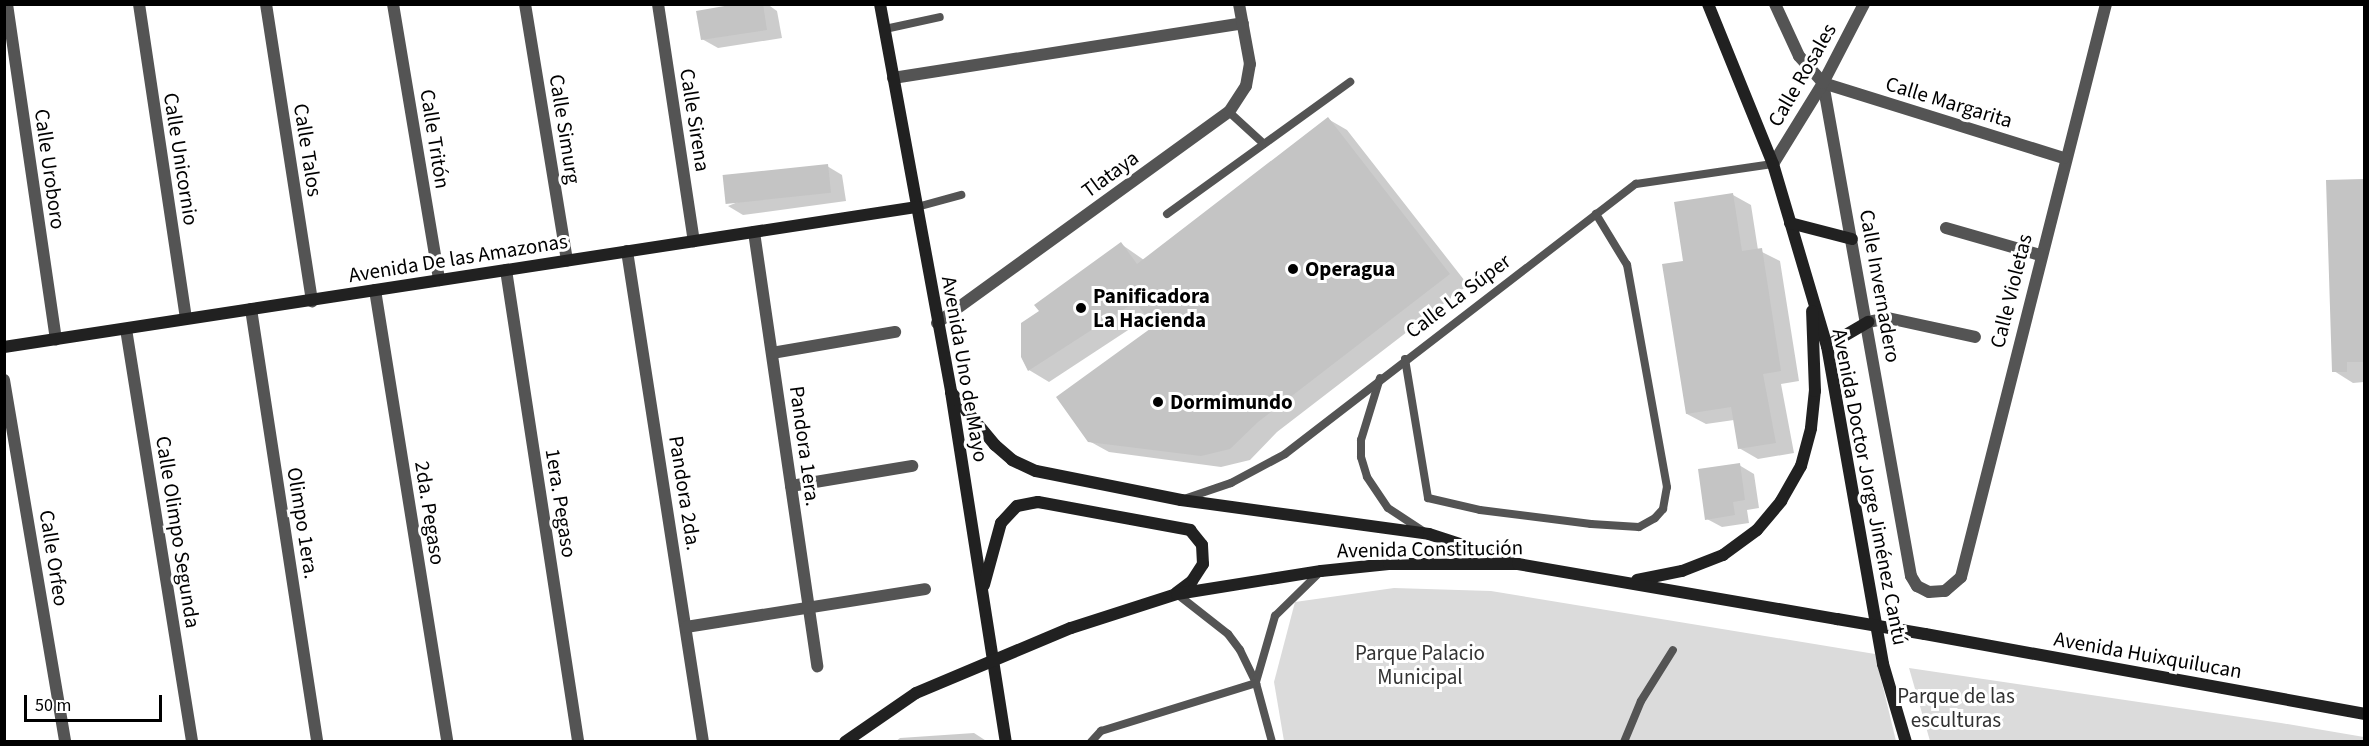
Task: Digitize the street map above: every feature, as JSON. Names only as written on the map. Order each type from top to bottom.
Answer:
[{"type":"main road","name":"Avenida Uno de Mayo","points":[[880,4],[951,392],[1006,741]]},
{"type":"main road","name":"Avenida Doctor Jorge Jiménez Cantú","points":[[1708,4],[1773,164],[1827,346],[1883,664],[1906,741]]},
{"type":"main road","name":"Avenida De las Amazonas","points":[[4,347],[917,207]]},
{"type":"main road","points":[[1790,223],[1852,240]]},
{"type":"main road","points":[[1631,582],[1682,571],[1723,555],[1757,530],[1781,501],[1801,466],[1811,428],[1815,391],[1811,295]]},
{"type":"main road","points":[[1827,346],[1868,322]]},
{"type":"main road","points":[[951,392],[1012,460],[1036,471],[1180,500],[1429,534],[1518,564]]},
{"type":"main road","points":[[983,589],[1001,523],[1017,506],[1038,502],[1190,530],[1202,545],[1203,564],[1184,588],[1172,596]]},
{"type":"main road","name":"Avenida Constitución","points":[[845,741],[915,693],[1071,628],[1172,596],[1321,571],[1389,564],[1518,564],[1925,634]]},
{"type":"main road","name":"Avenida Huixquilucan","points":[[1925,634],[2364,714]]},
{"type":"street","name":"Calle Uroboro","points":[[7,4],[56,339]]},
{"type":"street","name":"Calle Unicornio","points":[[139,4],[186,318]]},
{"type":"street","name":"Calle Talos","points":[[266,4],[312,301]]},
{"type":"street","name":"Calle Tritón","points":[[393,4],[439,280]]},
{"type":"street","name":"Calle Simurg","points":[[525,4],[567,261]]},
{"type":"street","name":"Calle Sirena","points":[[658,4],[694,241]]},
{"type":"street","name":"Tlataya","points":[[937,323],[1229,111],[1246,86],[1250,64],[1239,4]]},
{"type":"street","points":[[1775,4],[1799,56],[1823,83]]},
{"type":"street","name":"Calle Rosales","points":[[1773,164],[1823,83],[1864,4]]},
{"type":"street","name":"Calle Violetas","points":[[1917,586],[1929,592],[1954,587],[1961,577],[2064,158],[2106,4]]},
{"type":"street","points":[[893,78],[1243,23]]},
{"type":"street","name":"Calle Margarita","points":[[1823,83],[2064,158]]},
{"type":"street","name":"Calle Invernadero","points":[[1823,83],[1868,322],[1911,576],[1917,586]]},
{"type":"street","points":[[1946,228],[2040,255]]},
{"type":"street","name":"Pandora 1era.","points":[[754,232],[817,666]]},
{"type":"street","name":"Pandora 2da.","points":[[627,251],[703,741]]},
{"type":"street","name":"1era. Pegaso","points":[[506,270],[578,741]]},
{"type":"street","name":"2da. Pegaso","points":[[375,291],[447,741]]},
{"type":"street","name":"Olimpo 1era.","points":[[251,309],[317,741]]},
{"type":"street","points":[[1868,322],[1888,318],[1975,337]]},
{"type":"street","name":"Calle Olimpo Segunda","points":[[126,329],[192,741]]},
{"type":"street","points":[[772,353],[895,332]]},
{"type":"street","name":"Calle Orfeo","points":[[4,380],[64,741]]},
{"type":"street","points":[[791,486],[912,466]]},
{"type":"street","points":[[686,627],[925,589]]},
{"type":"lane","points":[[885,29],[940,17]]},
{"type":"lane","points":[[1167,214],[1350,82]]},
{"type":"lane","points":[[1229,111],[1264,144]]},
{"type":"lane","name":"Calle La Súper","points":[[1180,500],[1260,469],[1636,184],[1773,164]]},
{"type":"lane","points":[[917,207],[961,195]]},
{"type":"lane","points":[[1405,359],[1428,498],[1480,510],[1591,524],[1640,527],[1655,518],[1664,508],[1668,487],[1627,265],[1596,214]]},
{"type":"lane","points":[[1381,377],[1363,430],[1361,457],[1367,477],[1388,508],[1429,534]]},
{"type":"lane","points":[[1256,683],[1275,616],[1321,571]]},
{"type":"lane","points":[[1172,596],[1228,634],[1256,683],[1272,741]]},
{"type":"lane","points":[[1624,741],[1641,701],[1673,650]]},
{"type":"lane","points":[[1091,741],[1101,731],[1256,683]]},
{"type":"green space","name":"Parque Palacio Municipal","points":[[1394,588],[1491,591],[1875,654],[1896,741],[1284,741],[1274,682],[1295,602]]},
{"type":"green space","name":"Parque de las esculturas","points":[[1909,668],[2281,723],[2364,737],[2364,741],[1930,741]]},
{"type":"building","points":[[736,4],[763,4],[767,30],[701,40],[696,11]]},
{"type":"building","name":"Operagua","points":[[1328,117],[1450,274],[1258,422],[1230,449],[1201,456],[1088,442],[1056,397],[1154,326],[1135,302],[1028,371],[1021,357],[1021,323],[1039,311],[1034,305],[1121,242],[1137,264]]},
{"type":"building","points":[[828,164],[831,193],[726,204],[723,175]]},
{"type":"building","points":[[2364,179],[2364,362],[2347,362],[2347,372],[2332,372],[2326,180]]},
{"type":"building","points":[[1733,193],[1742,251],[1762,248],[1781,371],[1763,374],[1776,443],[1738,449],[1731,407],[1686,414],[1662,264],[1683,261],[1674,202]]},
{"type":"building","points":[[1740,463],[1745,500],[1733,502],[1735,515],[1705,520],[1698,469]]},
{"type":"place","name":"Operagua","points":[[1293,269]]},
{"type":"place","name":"Panificadora La Hacienda","points":[[1081,308]]},
{"type":"place","name":"Dormimundo","points":[[1158,402]]}]
